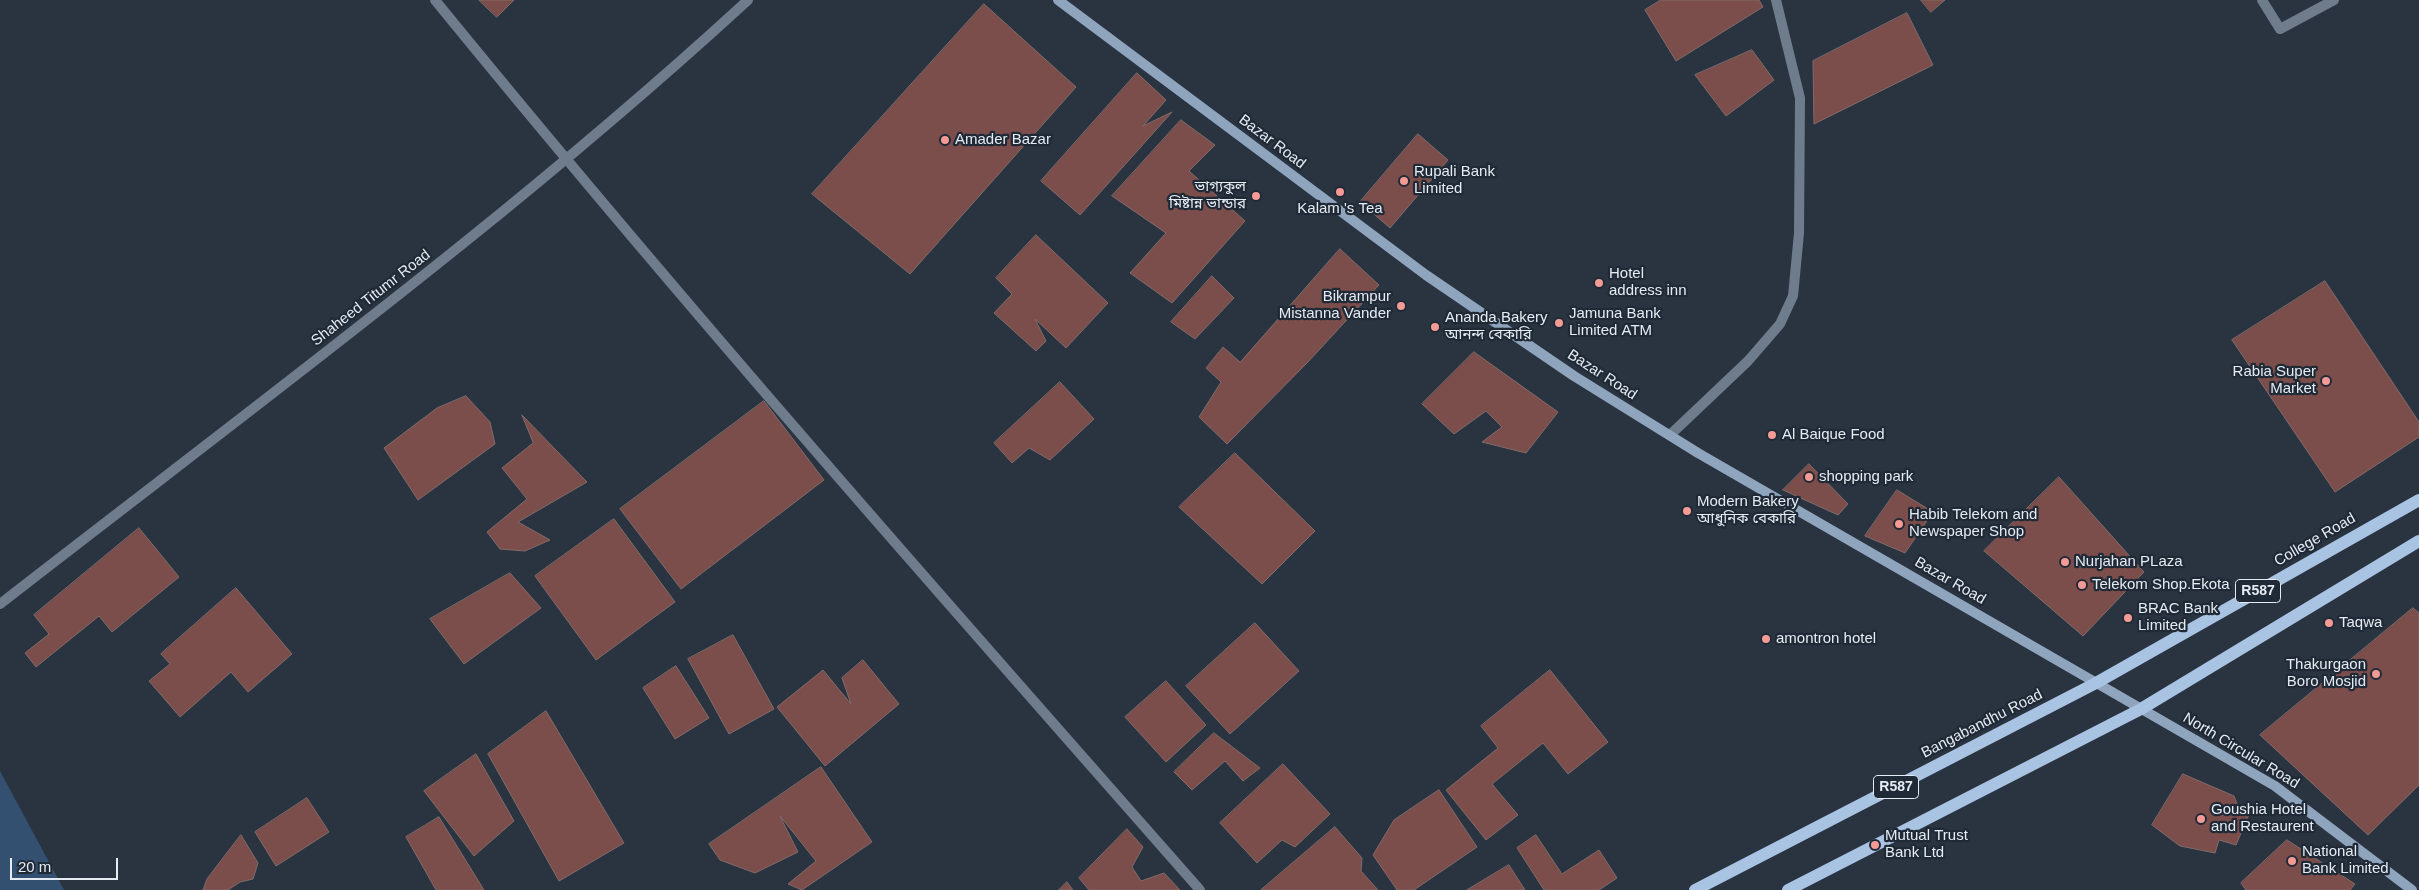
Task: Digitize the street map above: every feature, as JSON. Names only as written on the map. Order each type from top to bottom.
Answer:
[{"type":"main road","name":"College Road","points":[[2096,683],[2419,500]]},
{"type":"main road","name":"R587","points":[[1788,890],[2141,708],[2419,541]]},
{"type":"main road","name":"Bangabandhu Road","points":[[1695,890],[2096,683]]},
{"type":"street","points":[[435,0],[565,159],[873,518],[1200,890]]},
{"type":"street","name":"Shaheed Titumr Road","points":[[0,604],[333,348],[463,244],[657,84],[748,0]]},
{"type":"street","name":"Bazar Road","points":[[1058,0],[1426,275],[1574,376],[1670,435],[2096,683]]},
{"type":"street","points":[[1670,435],[1748,361],[1780,324],[1793,296],[1799,233],[1800,98],[1776,0]]},
{"type":"street","points":[[2262,0],[2280,29],[2334,0]]},
{"type":"street","name":"North Circular Road","points":[[2096,683],[2276,786],[2412,890]]},
{"type":"shaded area","points":[[0,771],[64,890],[0,890]]},
{"type":"building","points":[[479,0],[514,0],[497,17]]},
{"type":"building","points":[[1661,0],[1759,0],[1763,7],[1676,61],[1645,10]]},
{"type":"building","points":[[1921,0],[1945,0],[1931,12]]},
{"type":"building","name":"Amader Bazar","points":[[984,4],[1076,87],[910,274],[812,194]]},
{"type":"building","points":[[1907,13],[1933,65],[1814,124],[1813,61]]},
{"type":"building","points":[[1752,50],[1774,80],[1726,116],[1695,75]]},
{"type":"building","points":[[1137,73],[1166,100],[1143,126],[1172,112],[1080,215],[1041,181]]},
{"type":"building","points":[[1181,120],[1215,145],[1189,171],[1245,221],[1172,303],[1130,273],[1166,233],[1112,196]]},
{"type":"building","name":"Rupali Bank Limited","points":[[1418,134],[1448,160],[1390,228],[1360,202]]},
{"type":"building","points":[[1036,235],[1108,303],[1066,348],[1035,319],[1046,341],[1036,351],[994,313],[1012,294],[996,278]]},
{"type":"building","points":[[1340,249],[1379,285],[1307,363],[1227,444],[1199,417],[1221,382],[1206,368],[1223,347],[1240,362]]},
{"type":"building","points":[[1212,276],[1234,298],[1195,339],[1171,322]]},
{"type":"building","name":"Rabia Super Market","points":[[2325,281],[2419,422],[2419,437],[2335,492],[2232,340]]},
{"type":"building","points":[[1474,352],[1558,412],[1526,453],[1482,442],[1502,427],[1486,411],[1454,434],[1422,404]]},
{"type":"building","points":[[1060,382],[1094,419],[1050,460],[1029,448],[1012,463],[994,443]]},
{"type":"building","points":[[466,396],[490,422],[495,444],[418,500],[384,448],[437,408]]},
{"type":"building","points":[[764,401],[824,480],[681,589],[620,509]]},
{"type":"building","points":[[522,415],[587,482],[518,522],[550,540],[525,551],[500,549],[487,532],[527,499],[502,468],[533,443]]},
{"type":"building","points":[[1235,453],[1315,531],[1262,584],[1179,507]]},
{"type":"building","name":"shopping park","points":[[1809,464],[1848,504],[1838,515],[1783,490]]},
{"type":"building","name":"Nurjahan PLaza","points":[[2059,477],[2144,572],[2083,636],[1984,551]]},
{"type":"building","name":"Habib Telekom and Newspaper Shop","points":[[1897,490],[1933,512],[1905,553],[1865,536]]},
{"type":"building","points":[[614,519],[675,602],[596,660],[535,576]]},
{"type":"building","points":[[139,528],[179,577],[112,632],[99,616],[36,667],[25,653],[49,634],[34,615]]},
{"type":"building","points":[[510,573],[541,608],[464,664],[430,619]]},
{"type":"building","points":[[236,588],[292,654],[248,692],[231,672],[180,717],[149,681],[170,664],[161,654]]},
{"type":"building","name":"Thakurgaon Boro Mosjid","points":[[2413,608],[2419,613],[2419,785],[2368,835],[2260,735]]},
{"type":"building","points":[[1255,623],[1299,671],[1230,734],[1186,686]]},
{"type":"building","points":[[733,635],[774,709],[729,734],[688,659]]},
{"type":"building","points":[[863,660],[899,704],[825,766],[777,707],[823,670],[851,704],[842,678]]},
{"type":"building","points":[[676,666],[709,718],[675,739],[643,688]]},
{"type":"building","points":[[1550,670],[1608,742],[1568,774],[1543,743],[1492,784],[1518,815],[1486,840],[1446,790],[1498,748],[1481,726]]},
{"type":"building","points":[[1166,681],[1206,725],[1166,762],[1125,717]]},
{"type":"building","points":[[546,711],[624,843],[559,881],[488,754]]},
{"type":"building","points":[[1214,733],[1260,768],[1243,781],[1225,761],[1192,790],[1174,772]]},
{"type":"building","points":[[476,754],[514,821],[474,856],[424,791]]},
{"type":"building","points":[[1283,764],[1330,814],[1295,847],[1282,840],[1257,863],[1220,823]]},
{"type":"building","points":[[821,767],[872,842],[802,890],[788,884],[816,861],[780,816],[798,852],[755,873],[720,860],[709,844]]},
{"type":"building","name":"Goushia Hotel and Restaurent","points":[[2183,774],[2234,796],[2237,804],[2250,812],[2236,845],[2219,840],[2215,853],[2180,846],[2152,825]]},
{"type":"building","points":[[1439,790],[1477,847],[1414,890],[1397,890],[1373,855],[1394,820]]},
{"type":"building","points":[[307,798],[329,832],[276,866],[255,832]]},
{"type":"building","points":[[439,817],[484,890],[436,890],[406,837]]},
{"type":"building","points":[[1335,827],[1362,858],[1361,871],[1378,890],[1261,890]]},
{"type":"building","points":[[1127,829],[1143,847],[1132,867],[1141,881],[1164,873],[1180,890],[1089,890],[1079,878]]},
{"type":"building","points":[[241,835],[258,863],[253,879],[240,882],[228,890],[203,890],[207,879]]},
{"type":"building","points":[[1536,835],[1562,874],[1599,850],[1617,878],[1599,890],[1544,890],[1517,848]]},
{"type":"building","name":"National Bank Limited","points":[[2287,840],[2355,884],[2350,890],[2246,890],[2241,883]]},
{"type":"building","points":[[1509,865],[1525,890],[1467,890]]},
{"type":"building","points":[[1067,882],[1073,890],[1059,890]]},
{"type":"place","name":"Amader Bazar","points":[[945,140]]},
{"type":"place","name":"Rupali Bank Limited","points":[[1404,181]]},
{"type":"place","name":"Kalam 's Tea","points":[[1340,192]]},
{"type":"place","name":"ভাগ্যকুল মিষ্টান্ন ভান্ডার","points":[[1256,196]]},
{"type":"place","name":"Hotel address inn","points":[[1599,283]]},
{"type":"place","name":"Bikrampur Mistanna Vander","points":[[1401,306]]},
{"type":"place","name":"Jamuna Bank Limited ATM","points":[[1559,323]]},
{"type":"place","name":"Ananda Bakery আনন্দ বেকারি","points":[[1435,327]]},
{"type":"place","name":"Rabia Super Market","points":[[2326,381]]},
{"type":"place","name":"Al Baique Food","points":[[1772,435]]},
{"type":"place","name":"shopping park","points":[[1809,477]]},
{"type":"place","name":"Modern Bakery আধুনিক বেকারি","points":[[1687,511]]},
{"type":"place","name":"Habib Telekom and Newspaper Shop","points":[[1899,524]]},
{"type":"place","name":"Nurjahan PLaza","points":[[2065,562]]},
{"type":"place","name":"Telekom Shop.Ekota","points":[[2082,585]]},
{"type":"place","name":"BRAC Bank Limited","points":[[2128,618]]},
{"type":"place","name":"Taqwa","points":[[2329,623]]},
{"type":"place","name":"amontron hotel","points":[[1766,639]]},
{"type":"place","name":"Thakurgaon Boro Mosjid","points":[[2376,674]]},
{"type":"place","name":"Goushia Hotel and Restaurent","points":[[2201,819]]},
{"type":"place","name":"Mutual Trust Bank Ltd","points":[[1875,845]]},
{"type":"place","name":"National Bank Limited","points":[[2292,861]]}]
